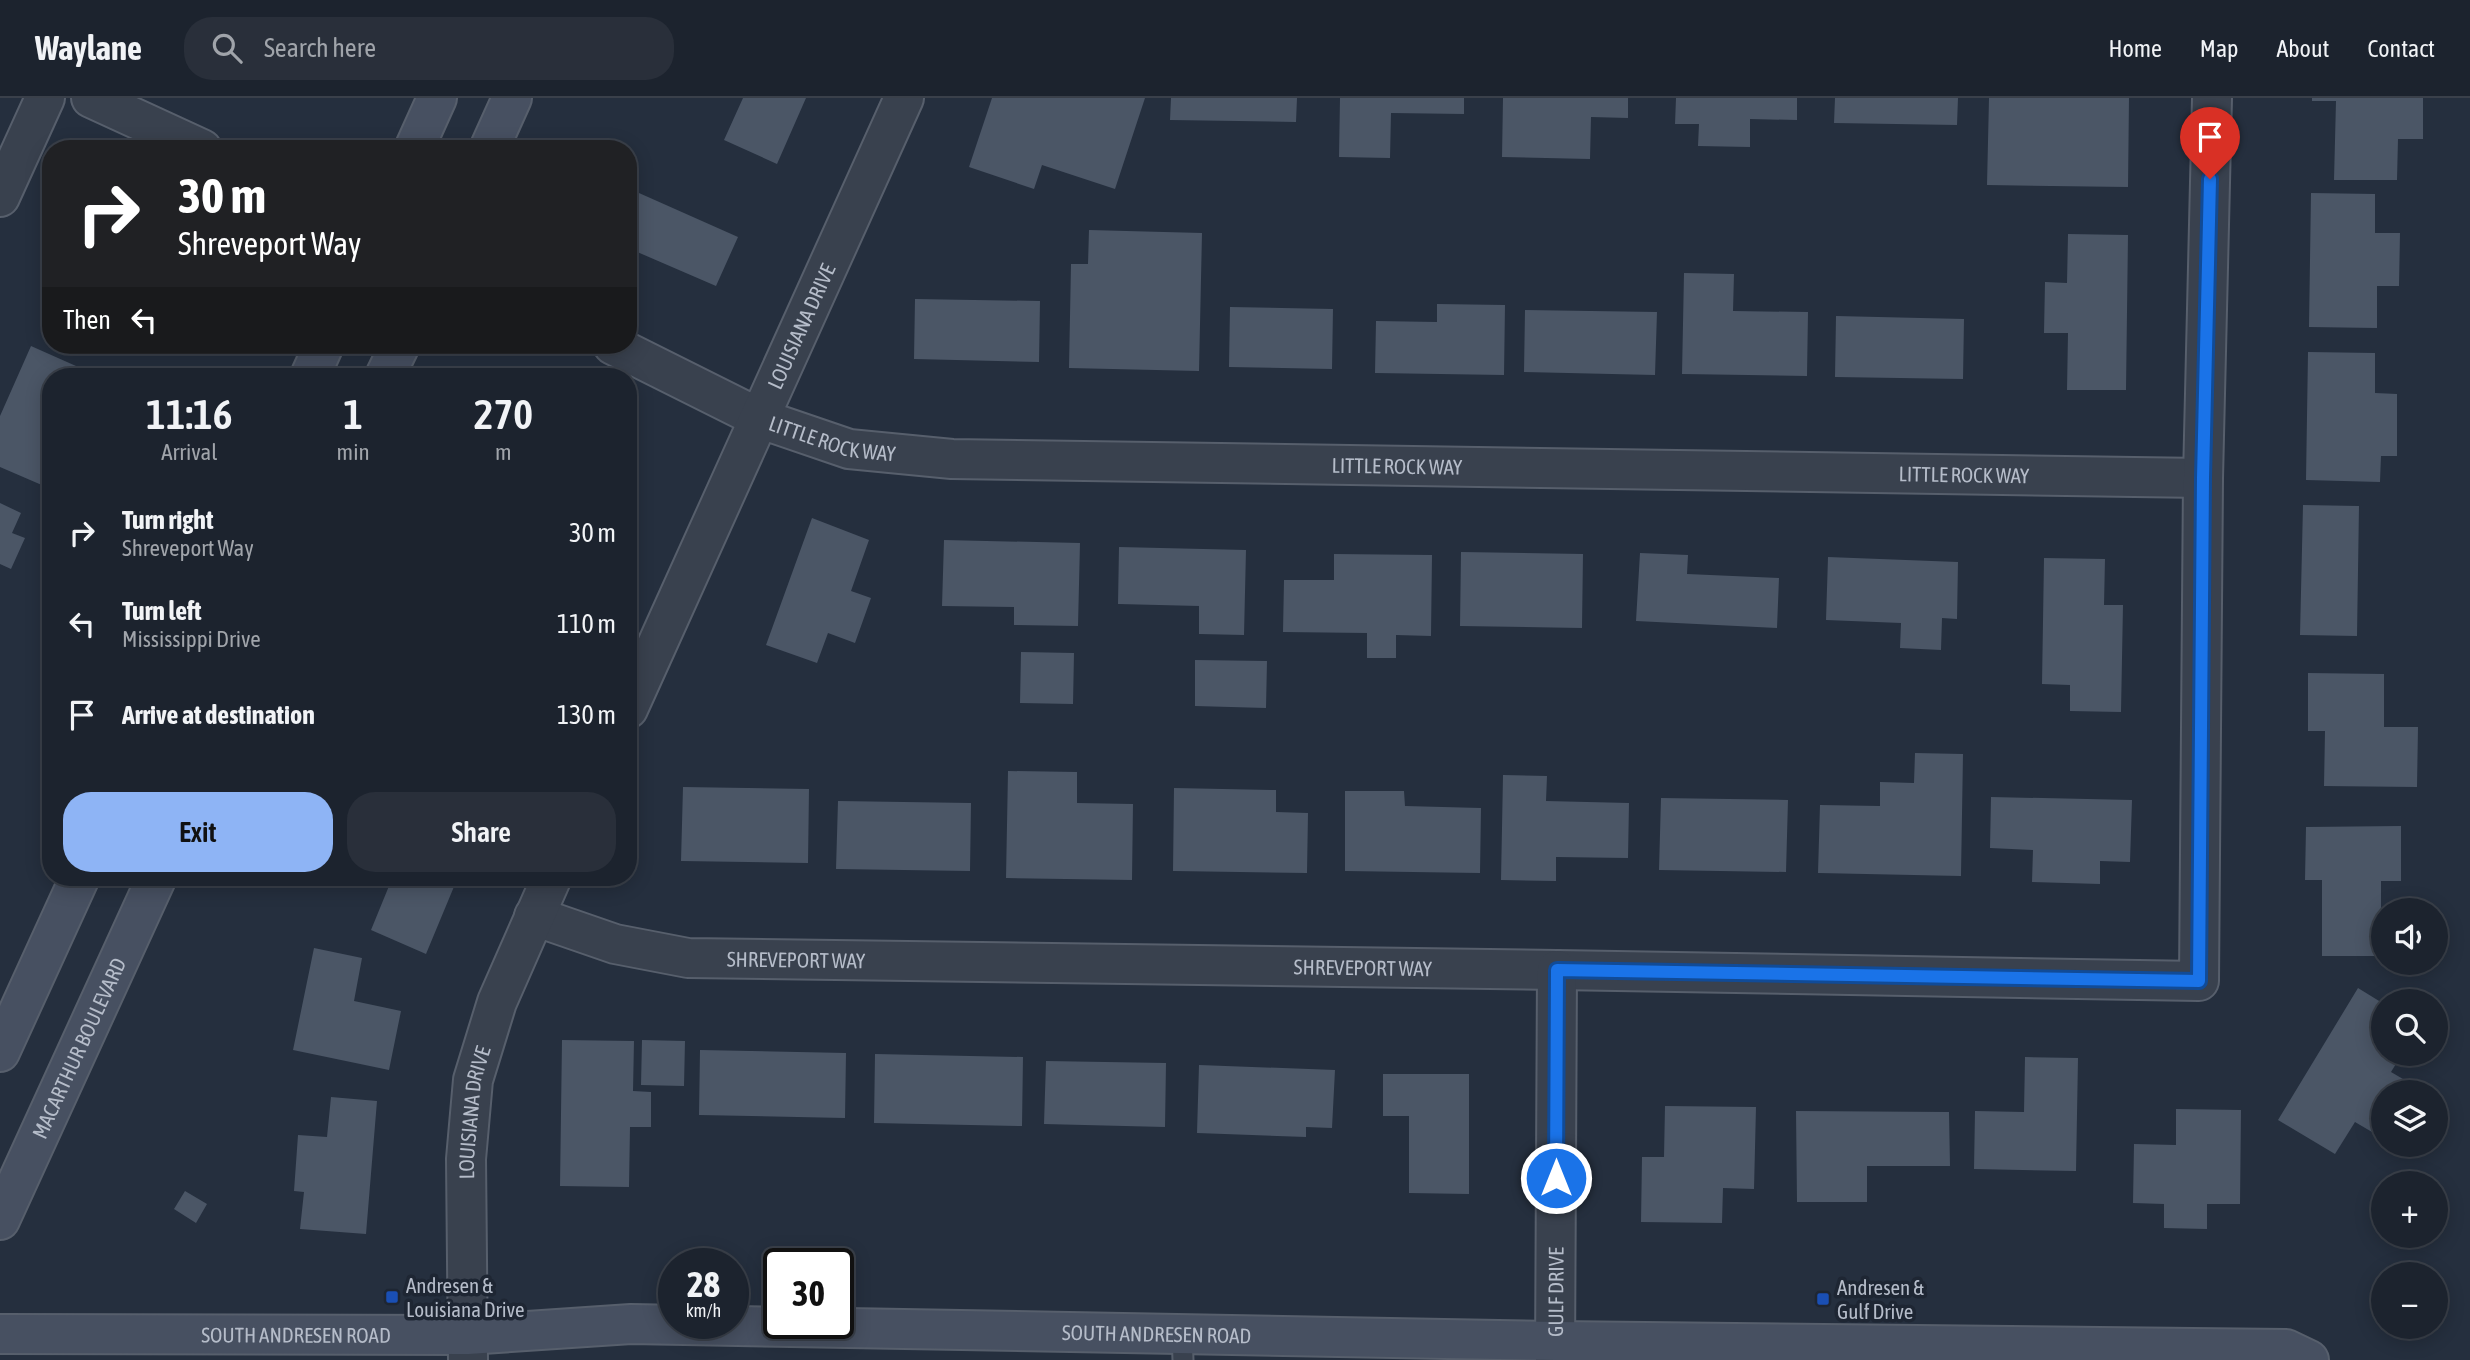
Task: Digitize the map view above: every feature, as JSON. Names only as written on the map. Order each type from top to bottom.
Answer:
[{"type":"street","points":[[0,197],[45,98]]},
{"type":"street","points":[[92,98],[183,140]]},
{"type":"street","points":[[418,140],[437,98]]},
{"type":"street","points":[[493,140],[512,98]]},
{"type":"street","name":"LOUISIANA DRIVE","points":[[637,689],[904,98]]},
{"type":"street","points":[[2203,478],[2212,98]]},
{"type":"street","name":"LITTLE ROCK WAY","points":[[631,354],[761,419],[849,449],[952,459],[2203,478]]},
{"type":"street","name":"SHREVEPORT WAY","points":[[534,916],[615,944],[688,958],[2199,981],[2203,478]]},
{"type":"street","points":[[0,1052],[76,886]]},
{"type":"street","name":"MACARTHUR BOULEVARD","points":[[0,1220],[153,886]]},
{"type":"street","name":"LOUISIANA DRIVE","points":[[468,1348],[466,1159],[472,1080],[497,1002],[548,886]]},
{"type":"street","name":"GULF DRIVE","points":[[1556,1350],[1557,970]]},
{"type":"street","name":"SOUTH ANDRESEN ROAD","points":[[0,1334],[468,1348],[631,1324],[1183,1347],[1556,1350],[2286,1349],[2309,1360]]},
{"type":"building","points":[[743,98],[806,98],[777,164],[724,140]]},
{"type":"building","points":[[992,98],[1145,98],[1115,189],[1042,165],[1034,189],[969,167]]},
{"type":"building","points":[[1171,98],[1297,98],[1296,122],[1170,120]]},
{"type":"building","points":[[1340,98],[1464,98],[1464,114],[1391,113],[1390,158],[1339,157]]},
{"type":"building","points":[[1503,98],[1628,98],[1628,118],[1591,117],[1590,159],[1502,157]]},
{"type":"building","points":[[1676,98],[1797,98],[1797,120],[1750,119],[1750,147],[1698,146],[1699,124],[1675,124]]},
{"type":"building","points":[[1835,98],[1958,98],[1957,125],[1834,123]]},
{"type":"building","points":[[1989,98],[2129,98],[2128,187],[1987,185]]},
{"type":"building","points":[[2312,98],[2423,98],[2423,139],[2398,139],[2397,180],[2334,180],[2336,101],[2312,101]]},
{"type":"building","points":[[639,193],[738,237],[716,286],[637,252]]},
{"type":"building","points":[[2311,193],[2375,194],[2375,233],[2400,233],[2399,286],[2377,286],[2377,328],[2309,327]]},
{"type":"building","points":[[1089,230],[1202,233],[1199,371],[1069,368],[1071,264],[1088,264]]},
{"type":"building","points":[[2068,234],[2128,235],[2126,390],[2067,390],[2068,333],[2044,333],[2045,282],[2067,283]]},
{"type":"building","points":[[1684,273],[1734,274],[1733,311],[1808,312],[1807,376],[1682,374]]},
{"type":"building","points":[[915,299],[1040,301],[1039,362],[914,359]]},
{"type":"building","points":[[1437,304],[1505,305],[1504,375],[1375,373],[1376,321],[1437,322]]},
{"type":"building","points":[[1230,307],[1333,309],[1332,369],[1229,367]]},
{"type":"building","points":[[1525,310],[1657,312],[1655,375],[1524,372]]},
{"type":"building","points":[[1836,316],[1964,319],[1963,379],[1835,377]]},
{"type":"building","points":[[31,346],[42,351],[42,354],[49,354],[80,368],[42,368],[42,485],[0,467],[0,416]]},
{"type":"building","points":[[2308,352],[2375,353],[2375,393],[2397,394],[2397,456],[2381,456],[2380,482],[2306,480]]},
{"type":"building","points":[[0,503],[21,513],[12,533],[25,538],[11,569],[0,564]]},
{"type":"building","points":[[2303,505],[2359,506],[2357,636],[2300,635]]},
{"type":"building","points":[[812,518],[869,540],[851,591],[871,598],[855,643],[828,633],[817,663],[766,645]]},
{"type":"building","points":[[944,540],[1080,543],[1078,626],[1014,625],[1014,607],[942,606]]},
{"type":"building","points":[[1119,547],[1246,550],[1244,635],[1199,634],[1199,606],[1118,604]]},
{"type":"building","points":[[1461,552],[1583,554],[1582,628],[1460,626]]},
{"type":"building","points":[[1640,553],[1688,555],[1687,574],[1779,578],[1777,628],[1636,621]]},
{"type":"building","points":[[1334,554],[1432,555],[1431,636],[1396,635],[1396,658],[1367,658],[1367,633],[1283,632],[1284,580],[1334,580]]},
{"type":"building","points":[[1828,557],[1958,562],[1957,619],[1942,618],[1941,650],[1900,648],[1901,623],[1826,620]]},
{"type":"building","points":[[2044,558],[2105,559],[2104,605],[2123,605],[2121,712],[2070,711],[2070,685],[2042,684]]},
{"type":"building","points":[[1021,652],[1074,653],[1073,704],[1020,703]]},
{"type":"building","points":[[1195,660],[1267,661],[1266,708],[1195,706]]},
{"type":"building","points":[[2308,673],[2384,674],[2384,727],[2418,727],[2417,787],[2324,786],[2325,731],[2308,731]]},
{"type":"building","points":[[1915,753],[1963,754],[1961,876],[1818,873],[1820,805],[1880,806],[1880,782],[1914,783]]},
{"type":"building","points":[[1008,771],[1077,772],[1077,803],[1133,804],[1132,880],[1006,878]]},
{"type":"building","points":[[1503,775],[1547,776],[1546,801],[1629,803],[1628,858],[1556,857],[1556,881],[1501,880]]},
{"type":"building","points":[[683,787],[809,789],[808,863],[681,861]]},
{"type":"building","points":[[1174,788],[1276,790],[1276,812],[1308,813],[1307,873],[1173,871]]},
{"type":"building","points":[[1345,791],[1404,791],[1405,806],[1481,808],[1480,873],[1345,871]]},
{"type":"building","points":[[1991,797],[2132,800],[2130,862],[2100,861],[2100,884],[2032,882],[2033,850],[1990,848]]},
{"type":"building","points":[[1661,798],[1788,800],[1786,872],[1659,870]]},
{"type":"building","points":[[838,801],[971,803],[970,871],[836,869]]},
{"type":"building","points":[[2401,826],[2401,881],[2381,881],[2381,898],[2371,898],[2371,956],[2322,956],[2322,880],[2305,880],[2306,827]]},
{"type":"building","points":[[389,886],[454,886],[426,954],[371,930]]},
{"type":"building","points":[[314,948],[362,958],[354,1001],[401,1011],[389,1070],[293,1050]]},
{"type":"building","points":[[2358,988],[2371,996],[2371,1066],[2395,1066],[2391,1072],[2403,1079],[2371,1080],[2371,1131],[2355,1122],[2335,1154],[2278,1120]]},
{"type":"building","points":[[562,1040],[634,1041],[633,1091],[651,1092],[651,1127],[630,1127],[629,1187],[560,1186]]},
{"type":"building","points":[[642,1040],[685,1041],[684,1086],[641,1085]]},
{"type":"building","points":[[700,1050],[846,1053],[845,1118],[699,1115]]},
{"type":"building","points":[[875,1054],[1023,1057],[1022,1126],[874,1123]]},
{"type":"building","points":[[2025,1057],[2078,1058],[2076,1171],[1974,1169],[1975,1111],[2024,1112]]},
{"type":"building","points":[[1046,1061],[1166,1063],[1165,1127],[1044,1124]]},
{"type":"building","points":[[1199,1065],[1335,1070],[1332,1128],[1306,1127],[1306,1137],[1197,1133]]},
{"type":"building","points":[[1383,1074],[1469,1074],[1469,1194],[1409,1193],[1409,1116],[1383,1116]]},
{"type":"building","points":[[331,1097],[377,1101],[366,1234],[300,1229],[304,1192],[294,1191],[298,1135],[327,1137]]},
{"type":"building","points":[[1665,1106],[1756,1107],[1754,1189],[1723,1188],[1722,1223],[1641,1222],[1642,1157],[1664,1157]]},
{"type":"building","points":[[2176,1109],[2241,1110],[2240,1204],[2207,1204],[2207,1229],[2164,1228],[2164,1204],[2133,1203],[2134,1144],[2176,1145]]},
{"type":"building","points":[[1796,1111],[1949,1112],[1950,1166],[1867,1166],[1867,1202],[1797,1202]]},
{"type":"building","points":[[185,1191],[207,1204],[196,1223],[174,1209]]},
{"type":"place","name":"Andresen & Louisiana Drive","points":[[392,1297]]},
{"type":"place","name":"Andresen & Gulf Drive","points":[[1823,1299]]},
{"type":"route","points":[[1556,1178],[1557,970],[2199,981],[2203,478],[2210,179]]}]
